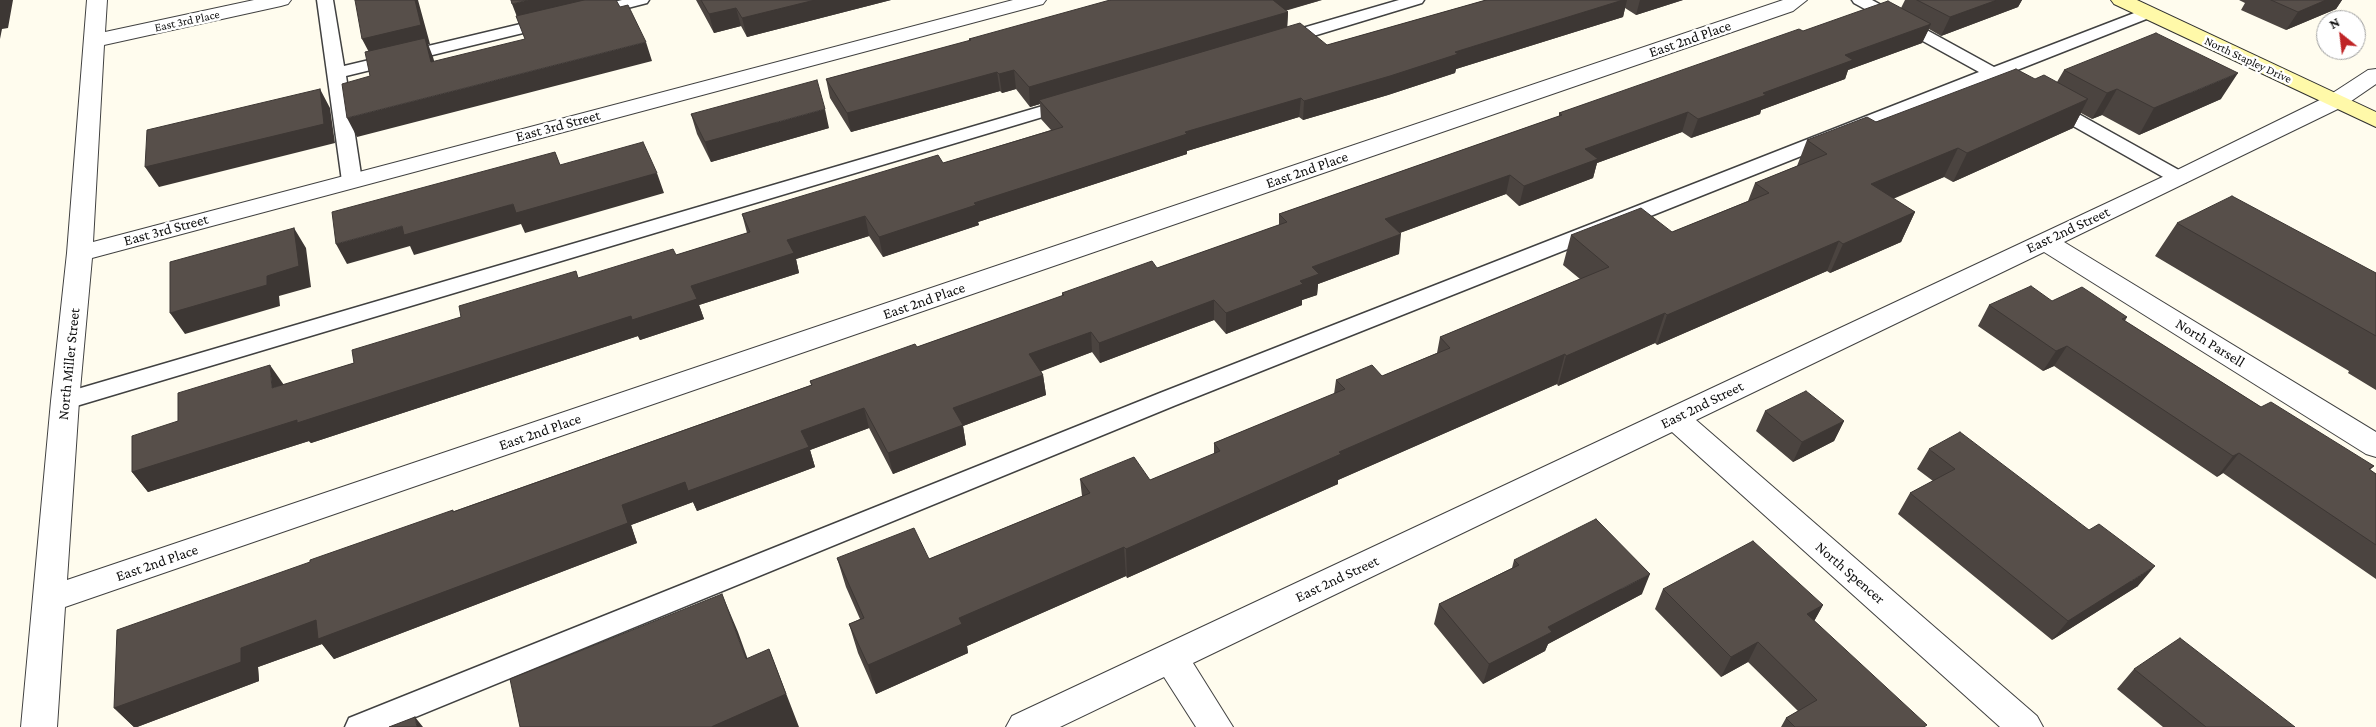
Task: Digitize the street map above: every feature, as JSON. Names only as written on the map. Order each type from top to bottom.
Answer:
[{"type":"main road","name":"North Stapley Drive","points":[[2121,0],[2376,120]]},
{"type":"street","name":"North Miller Street","points":[[39,727],[65,401],[80,253],[97,0]]},
{"type":"street","name":"East 3rd Place","points":[[94,41],[281,0]]},
{"type":"street","name":"East 3rd Street","points":[[80,253],[1036,0]]},
{"type":"street","name":"East 2nd Place","points":[[49,599],[1767,13],[1797,0]]},
{"type":"street","name":"East 2nd Street","points":[[1024,727],[2179,178],[2336,101],[2376,75]]},
{"type":"street","name":"North Parsell","points":[[2044,241],[2376,446]]},
{"type":"street","name":"North Spencer","points":[[1675,418],[2024,727]]},
{"type":"street","points":[[1171,658],[1215,727]]},
{"type":"lane","points":[[325,0],[338,73],[352,181]]},
{"type":"lane","points":[[338,73],[641,0]]},
{"type":"lane","points":[[1264,45],[1416,0]]},
{"type":"lane","points":[[1860,0],[2179,178]]},
{"type":"lane","points":[[359,727],[1168,399],[2148,12]]},
{"type":"lane","points":[[65,401],[1083,99]]},
{"type":"building","points":[[355,0],[415,0],[421,25],[362,39]]},
{"type":"building","points":[[511,0],[528,0],[512,4]]},
{"type":"building","points":[[584,0],[616,0],[620,7],[628,5],[646,42],[347,118],[342,84],[370,76],[365,52],[425,38],[431,62],[525,39],[516,16]]},
{"type":"building","points":[[701,0],[815,0],[742,18],[736,8],[709,14]]},
{"type":"building","points":[[1110,0],[1273,0],[1288,12],[1029,87],[1014,70],[999,74],[997,72],[847,113],[826,79],[971,40],[969,39]]},
{"type":"building","points":[[1486,0],[1623,0],[1455,52],[1458,54],[1390,76],[1304,101],[1301,98],[1185,132],[1187,134],[974,203],[976,205],[879,237],[865,216],[787,240],[794,253],[691,286],[697,299],[632,320],[631,316],[297,423],[297,420],[132,472],[132,436],[178,421],[178,393],[270,365],[272,388],[354,363],[352,350],[461,317],[459,306],[576,271],[578,278],[673,249],[676,255],[750,232],[742,214],[938,155],[943,163],[1063,127],[1039,100],[1300,23],[1327,45]]},
{"type":"building","points":[[1917,0],[1997,0],[1950,17]]},
{"type":"building","points":[[2271,0],[2326,0],[2298,12]]},
{"type":"building","points":[[1888,1],[1931,24],[1845,55],[1853,60],[1763,93],[1766,95],[1698,119],[1688,112],[1585,149],[1598,159],[1524,186],[1510,175],[1385,219],[1401,234],[1312,267],[1319,274],[1300,281],[1303,284],[1226,313],[1214,300],[1099,343],[1091,332],[1029,354],[1043,375],[953,408],[963,425],[888,453],[864,408],[801,431],[809,447],[688,491],[685,482],[622,505],[628,523],[318,639],[316,620],[241,648],[241,662],[114,708],[117,630],[310,562],[310,560],[453,510],[453,512],[812,385],[810,381],[915,344],[917,347],[1064,295],[1062,293],[1152,261],[1157,268],[1287,222],[1279,214],[1562,115],[1559,113],[1799,29],[1803,31]]},
{"type":"building","points":[[2156,33],[2238,73],[2154,108],[2117,89],[2107,93],[2064,70]]},
{"type":"building","points":[[2016,69],[2035,79],[2044,75],[2088,99],[1967,153],[1958,148],[1871,184],[1915,212],[1843,244],[1839,241],[1667,315],[1665,313],[1566,356],[1565,354],[1339,452],[1341,454],[1126,549],[1124,547],[959,618],[962,624],[868,665],[849,624],[864,618],[837,558],[914,528],[929,559],[1090,493],[1080,479],[1134,457],[1150,480],[1220,451],[1214,443],[1345,389],[1336,380],[1372,365],[1382,376],[1450,348],[1440,337],[1609,267],[1571,235],[1641,208],[1672,232],[1769,193],[1755,183],[1827,154],[1807,140],[1867,117],[1876,122]]},
{"type":"building","points":[[817,80],[825,109],[705,142],[691,114]]},
{"type":"building","points":[[320,89],[324,124],[145,167],[147,130]]},
{"type":"building","points":[[643,142],[657,173],[516,213],[513,204],[404,235],[402,226],[336,244],[332,212],[555,152],[560,165]]},
{"type":"building","points":[[2232,196],[2376,273],[2376,336],[2177,223]]},
{"type":"building","points":[[294,228],[299,266],[267,276],[267,285],[170,313],[170,262]]},
{"type":"building","points":[[2031,286],[2052,301],[2082,287],[2127,317],[2122,319],[2261,407],[2271,402],[2374,466],[2369,469],[2376,474],[2376,545],[2239,453],[2233,456],[2067,346],[2056,351],[1989,305]]},
{"type":"building","points":[[1806,391],[1844,421],[1802,442],[1765,411]]},
{"type":"building","points":[[1960,432],[2089,530],[2099,524],[2155,566],[2068,621],[1910,493],[1955,469],[1929,449]]},
{"type":"building","points":[[1596,519],[1650,574],[1548,627],[1552,632],[1489,664],[1439,604],[1519,565],[1514,560]]},
{"type":"building","points":[[1753,541],[1823,605],[1807,614],[1927,725],[1924,727],[1795,727],[1786,718],[1817,700],[1758,642],[1731,657],[1663,589]]},
{"type":"building","points":[[722,594],[746,659],[769,649],[786,694],[711,727],[520,727],[510,679]]},
{"type":"building","points":[[2180,638],[2295,727],[2206,727],[2134,669]]},
{"type":"building","points":[[415,717],[417,727],[389,727]]}]
